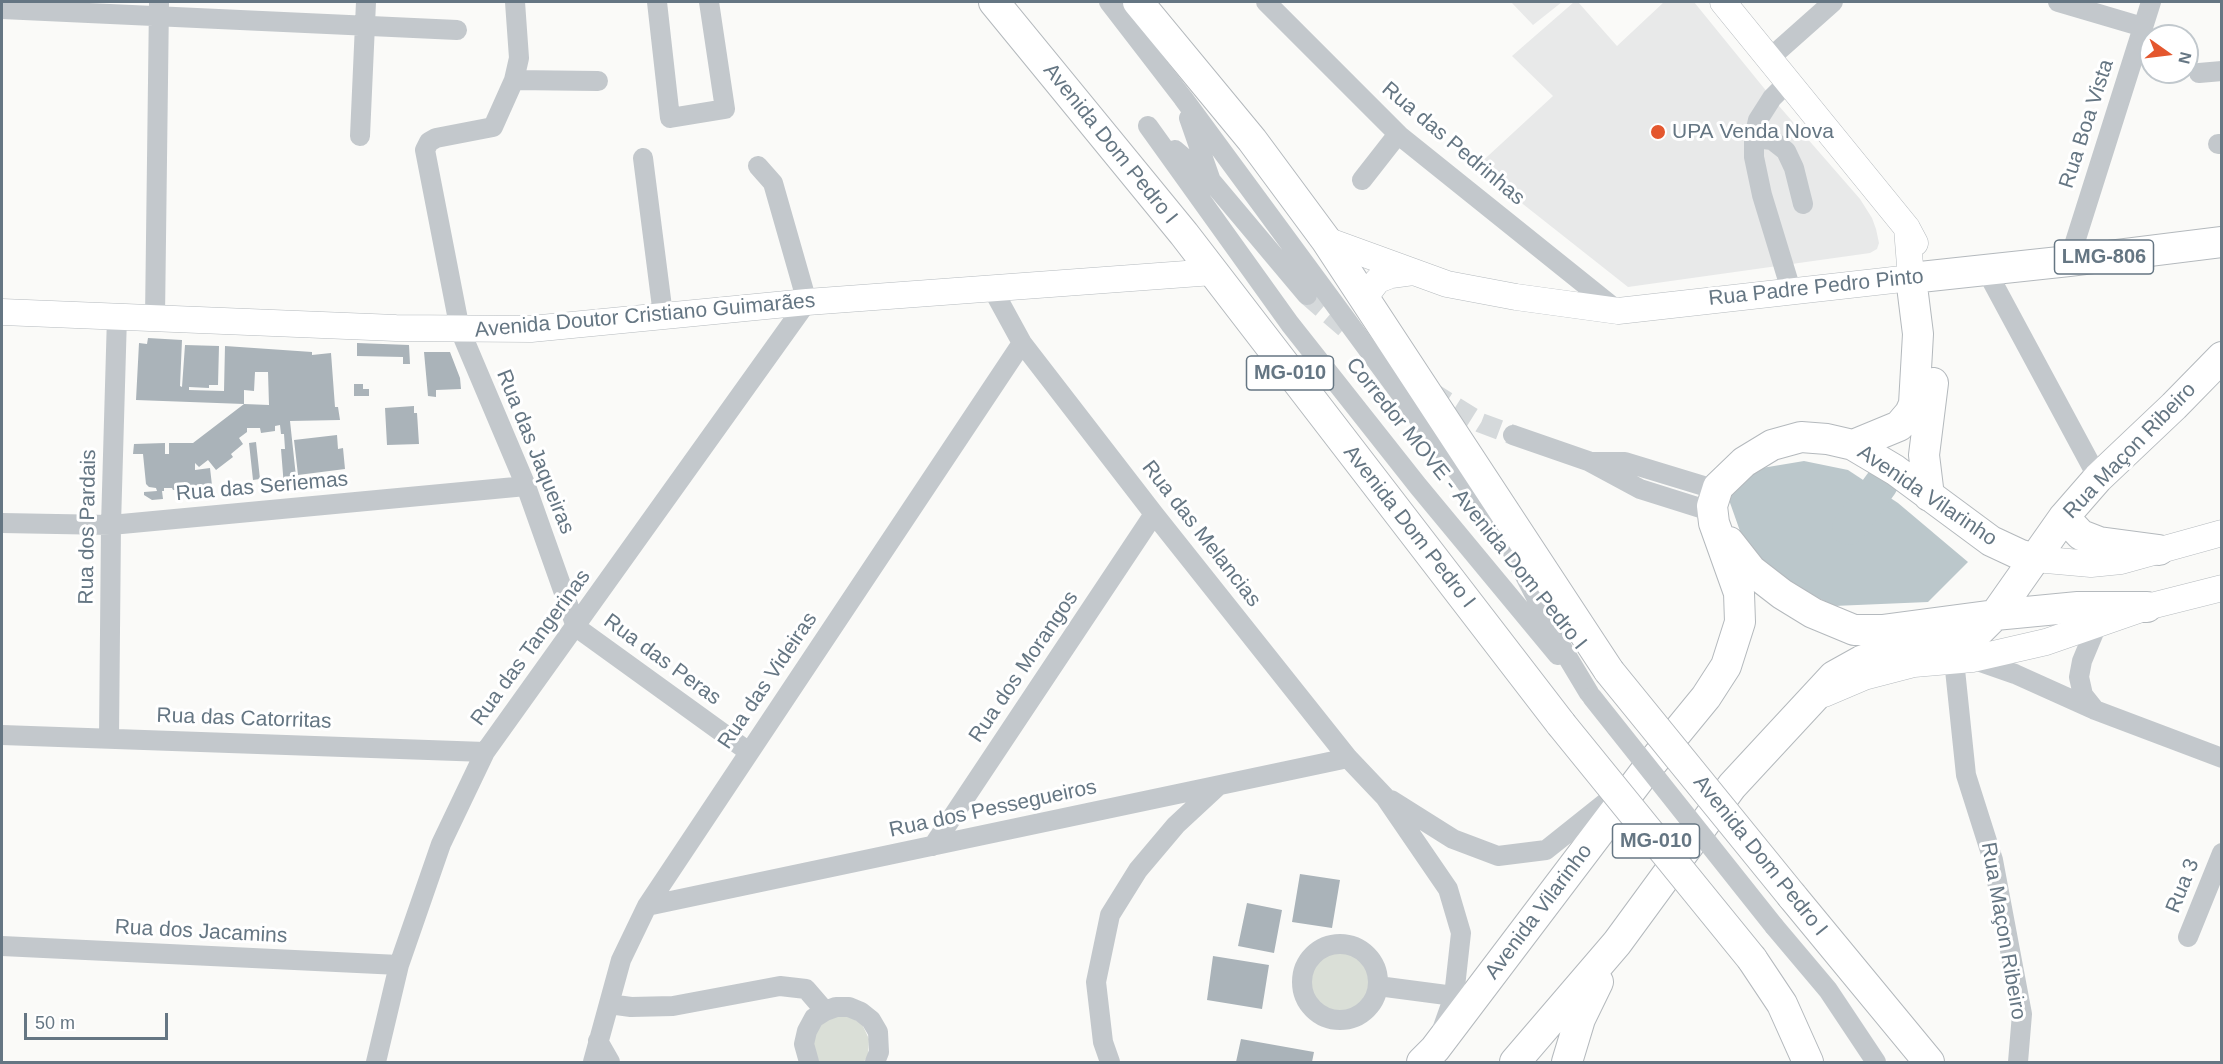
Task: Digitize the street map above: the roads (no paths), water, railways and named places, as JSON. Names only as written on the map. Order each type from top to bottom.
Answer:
[{"type":"highway","name":"Avenida Dom Pedro I","points":[[994,2],[1213,272],[1561,724],[1752,959],[1782,1004],[1804,1058]]},
{"type":"highway","name":"Avenida Dom Pedro I","points":[[1138,2],[1252,140],[1326,240],[1608,669],[1929,1062]]},
{"type":"highway","name":"Rua Padre Pedro Pinto","points":[[1922,276],[2222,242]]},
{"type":"highway","points":[[1853,445],[1899,426],[1914,404],[1922,276]]},
{"type":"highway","points":[[1922,276],[1935,362],[1932,405],[1924,455],[1929,496]]},
{"type":"highway","name":"Rua Maçon Ribeiro","points":[[1813,698],[1834,676],[1862,661],[1889,651],[1958,641],[1978,632],[1995,615],[2064,517],[2098,478],[2222,357]]},
{"type":"highway","name":"Avenida Vilarinho","points":[[1429,1056],[1647,769],[1706,697],[1726,666],[1740,622],[1739,593],[1715,508],[1744,462],[1772,445],[1801,437],[1827,438],[1853,445],[1894,470],[1991,540],[2021,555],[2035,559]]},
{"type":"highway","points":[[1715,508],[1751,570],[1782,594],[1813,613],[1854,630],[1882,630],[2078,607],[2146,607]]},
{"type":"highway","points":[[2064,517],[2081,535],[2099,542],[2159,550]]},
{"type":"highway","points":[[1515,1062],[1530,1051],[1617,943],[1732,786],[1813,698]]},
{"type":"highway","points":[[1568,1062],[1580,1019],[1617,943]]},
{"type":"main road","points":[[1723,2],[1906,228],[1922,276]]},
{"type":"main road","name":"Rua Padre Pedro Pinto","points":[[1326,240],[1447,284],[1618,311],[1922,276]]},
{"type":"main road","points":[[1179,275],[1190,259],[1190,243]]},
{"type":"main road","name":"Avenida Doutor Cristiano Guimarães","points":[[2,312],[460,330],[531,329],[807,302],[1213,272]]},
{"type":"main road","name":"Rua Padre Pedro Pinto","points":[[1364,297],[1378,280],[1391,274],[1413,272]]},
{"type":"main road","name":"Avenida Vilarinho","points":[[2035,559],[2091,564],[2121,561],[2222,533]]},
{"type":"main road","points":[[1813,698],[1864,677],[1914,664],[1964,659],[2046,642],[2146,607],[2222,588]]},
{"type":"street","points":[[360,136],[366,2]]},
{"type":"street","points":[[514,2],[519,58],[514,80],[598,81]]},
{"type":"street","points":[[657,2],[670,118],[726,109],[709,2]]},
{"type":"street","name":"Corredor MOVE - Avenida Dom Pedro I","points":[[1109,2],[1183,98],[1503,533],[1562,647],[1590,695]]},
{"type":"street","name":"Rua das Pedrinhas","points":[[1266,2],[1398,134],[1618,311]]},
{"type":"street","points":[[1770,58],[1833,2]]},
{"type":"street","points":[[2058,2],[2139,26]]},
{"type":"street","name":"Rua Boa Vista","points":[[2144,24],[2151,2]]},
{"type":"street","points":[[2,9],[159,9],[365,26],[457,30]]},
{"type":"street","points":[[154,318],[159,9]]},
{"type":"street","name":"Rua Boa Vista","points":[[2069,261],[2139,40]]},
{"type":"street","points":[[2199,73],[2222,71]]},
{"type":"street","name":"Rua das Jaqueiras","points":[[514,80],[493,127],[436,138],[429,142],[425,150],[460,330],[526,486],[576,627]]},
{"type":"street","points":[[1788,82],[1772,98],[1758,120],[1754,138],[1762,195],[1791,290]]},
{"type":"street","points":[[1183,98],[1212,182]]},
{"type":"street","name":"Corredor MOVE - Avenida Dom Pedro I","points":[[1307,295],[1212,182],[1148,126],[1290,324],[1828,990],[1876,1062]]},
{"type":"street","points":[[1362,180],[1398,134]]},
{"type":"street","points":[[1754,138],[1772,140],[1786,151],[1794,168],[1803,204]]},
{"type":"street","points":[[643,158],[663,315]]},
{"type":"street","points":[[758,166],[773,183],[807,302]]},
{"type":"street","points":[[1986,270],[2098,478]]},
{"type":"street","name":"Rua das Melancias","points":[[993,290],[1022,344],[1348,758],[1385,797],[1448,889],[1461,933],[1454,996],[1429,1056]]},
{"type":"street","name":"Rua das Tangerinas","points":[[376,1062],[399,965],[441,844],[485,752],[807,302]]},
{"type":"street","name":"Rua dos Pardais","points":[[109,738],[111,525],[117,316]]},
{"type":"street","name":"Rua das Videiras","points":[[593,1062],[621,960],[647,906],[1022,344]]},
{"type":"street","points":[[1513,435],[1588,462],[1625,462],[1715,508]]},
{"type":"street","name":"Rua das Seriemas","points":[[2,523],[111,525],[526,486]]},
{"type":"street","name":"Rua dos Morangos","points":[[933,846],[1154,514]]},
{"type":"street","points":[[2095,710],[2083,695],[2079,677],[2082,661],[2097,625]]},
{"type":"street","name":"Rua das Peras","points":[[576,627],[749,752]]},
{"type":"street","points":[[1562,647],[1608,669]]},
{"type":"street","points":[[1964,659],[2015,674],[2095,710],[2222,758]]},
{"type":"street","name":"Rua Maçon Ribeiro","points":[[1964,659],[1966,775],[1994,860],[2022,1014],[2018,1062]]},
{"type":"street","name":"Rua das Catorritas","points":[[2,735],[485,752]]},
{"type":"street","name":"Rua dos Pessegueiros","points":[[647,906],[1348,758]]},
{"type":"street","name":"Rua das Melancias","points":[[1385,797],[1453,839],[1498,856],[1546,850],[1647,769]]},
{"type":"street","points":[[1110,1062],[1103,1042],[1096,982],[1110,915],[1138,870],[1176,825],[1217,787]]},
{"type":"street","name":"Rua 3","points":[[2188,937],[2222,853]]},
{"type":"street","name":"Rua dos Jacamins","points":[[2,946],[399,965]]},
{"type":"street","points":[[609,1004],[631,1008],[673,1006],[780,986],[806,989],[825,1011]]},
{"type":"street","points":[[1378,986],[1454,996]]},
{"type":"street","points":[[809,1062],[804,1044],[807,1031],[814,1018],[836,1007],[849,1007],[861,1012],[871,1020],[878,1032],[879,1052],[875,1062]]},
{"type":"street","points":[[598,1041],[610,1062]]},
{"type":"waterway","points":[[1849,528],[1881,484]]},
{"type":"tunnel","points":[[1307,295],[1351,333]]},
{"type":"tunnel","points":[[1430,391],[1481,423],[1513,435]]},
{"type":"place","name":"UPA Venda Nova","points":[[1658,132]]}]
